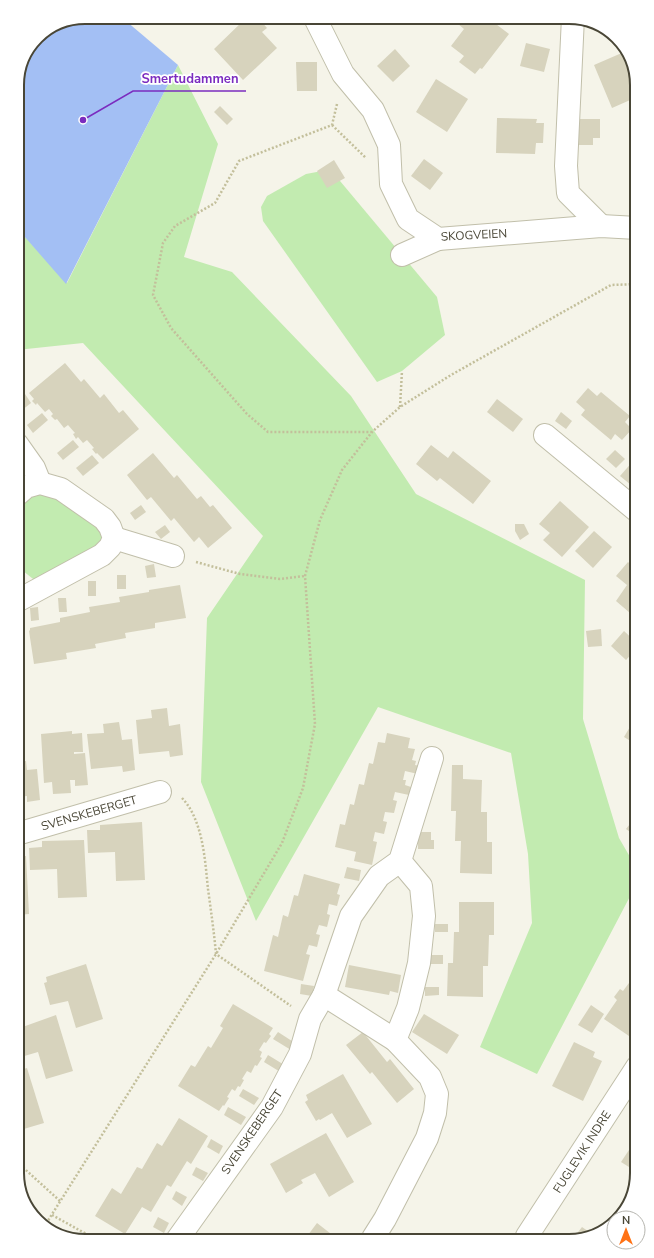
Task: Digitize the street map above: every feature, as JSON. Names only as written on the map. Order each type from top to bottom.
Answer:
[{"type":"street","name":"SKOGVEIEN","points":[[318,24],[343,74],[373,110],[389,145],[391,184],[408,219],[438,239],[601,226],[630,228]]},
{"type":"street","points":[[573,24],[566,166],[568,193],[601,226]]},
{"type":"street","points":[[402,255],[438,239]]},
{"type":"street","points":[[545,436],[630,505]]},
{"type":"street","points":[[24,454],[34,468],[40,483]]},
{"type":"street","points":[[24,489],[40,483],[61,489],[104,519],[110,527],[114,538],[110,547],[102,555],[24,597]]},
{"type":"street","points":[[114,538],[173,556]]},
{"type":"street","points":[[395,1040],[408,1008],[419,962],[424,916],[422,886],[400,861],[432,758]]},
{"type":"street","name":"SVENSKEBERGET","points":[[24,832],[160,792]]},
{"type":"street","name":"SVENSKEBERGET","points":[[181,1234],[272,1107],[300,1054],[310,1019],[324,995],[351,916],[379,876],[400,861]]},
{"type":"street","points":[[324,995],[395,1040],[430,1077],[437,1094],[435,1113],[427,1138],[385,1219],[376,1234]]},
{"type":"street","name":"FUGLEVIK INDRE","points":[[528,1234],[630,1078]]},
{"type":"path","points":[[332,125],[343,74]]},
{"type":"path","points":[[332,125],[391,184]]},
{"type":"path","points":[[332,125],[239,161],[215,204],[176,226],[163,243],[153,295],[171,328],[247,414],[268,432],[372,432]]},
{"type":"path","points":[[48,1221],[216,954],[282,844],[303,788],[315,724],[305,576],[320,520],[342,470],[372,432],[400,407],[458,371],[611,285],[630,284]]},
{"type":"path","points":[[400,407],[402,371]]},
{"type":"path","points":[[173,556],[240,574],[280,578],[305,576]]},
{"type":"path","points":[[160,792],[177,792],[188,804],[194,817],[203,844],[216,954],[310,1019]]},
{"type":"path","points":[[24,1168],[60,1201]]},
{"type":"path","points":[[52,1215],[86,1234]]},
{"type":"green space","points":[[178,65],[218,144],[184,257],[232,272],[351,396],[416,494],[585,580],[583,719],[619,838],[630,857],[630,896],[537,1074],[480,1047],[532,923],[528,854],[511,753],[378,707],[256,921],[201,782],[207,618],[263,536],[83,343],[24,349],[24,236],[67,283]]},
{"type":"green space","points":[[322,171],[335,175],[437,297],[445,335],[402,371],[377,382],[263,221],[261,207],[267,196],[306,174]]},
{"type":"green space","points":[[40,483],[114,538],[43,587],[24,572],[24,491]]},
{"type":"water","points":[[85,24],[130,24],[178,65],[66,284],[24,236],[24,81],[26,69],[34,51],[51,34],[61,29],[73,25]]},
{"type":"building","points":[[240,24],[264,24],[267,28],[262,32],[277,48],[243,80],[214,49]]},
{"type":"building","points":[[458,24],[496,24],[509,34],[482,69],[480,68],[475,74],[459,62],[464,56],[451,46],[464,29]]},
{"type":"building","points":[[526,43],[550,49],[544,72],[520,66]]},
{"type":"building","points":[[395,49],[410,66],[393,82],[377,66]]},
{"type":"building","points":[[621,53],[629,73],[630,100],[612,108],[594,65]]},
{"type":"building","points":[[296,62],[317,62],[317,91],[297,91]]},
{"type":"building","points":[[436,79],[468,99],[447,132],[416,112]]},
{"type":"building","points":[[220,106],[233,119],[227,125],[214,112]]},
{"type":"building","points":[[497,118],[537,119],[536,123],[544,123],[543,143],[536,143],[535,154],[496,153]]},
{"type":"building","points":[[575,119],[600,119],[600,138],[593,138],[593,145],[575,145]]},
{"type":"building","points":[[424,159],[443,173],[430,190],[411,176]]},
{"type":"building","points":[[334,160],[345,178],[327,188],[317,171]]},
{"type":"building","points":[[65,363],[81,382],[84,379],[100,398],[104,394],[119,413],[123,410],[139,429],[103,459],[97,453],[96,454],[92,449],[94,448],[87,440],[83,443],[78,437],[76,439],[73,434],[75,433],[68,425],[64,428],[57,419],[55,420],[51,416],[53,414],[49,409],[45,412],[37,403],[36,405],[32,401],[34,399],[29,393]]},
{"type":"building","points":[[588,388],[597,396],[601,392],[630,416],[625,422],[630,427],[630,431],[622,440],[615,434],[611,440],[581,415],[585,410],[576,402]]},
{"type":"building","points":[[25,394],[31,403],[24,408]]},
{"type":"building","points":[[497,399],[523,419],[513,432],[487,412]]},
{"type":"building","points":[[561,412],[572,421],[566,429],[555,421]]},
{"type":"building","points":[[42,413],[48,420],[33,433],[27,425]]},
{"type":"building","points":[[73,440],[79,447],[63,460],[57,453]]},
{"type":"building","points":[[431,445],[448,458],[453,451],[491,481],[473,504],[440,478],[437,481],[416,464]]},
{"type":"building","points":[[615,450],[625,459],[616,468],[606,459]]},
{"type":"building","points":[[153,453],[174,478],[177,475],[197,499],[201,496],[210,507],[213,505],[232,528],[208,548],[199,537],[194,542],[174,518],[171,521],[151,497],[147,500],[127,475]]},
{"type":"building","points":[[92,455],[99,463],[83,476],[76,468]]},
{"type":"building","points":[[630,465],[630,484],[620,476]]},
{"type":"building","points":[[560,501],[589,527],[562,557],[543,540],[550,533],[539,524]]},
{"type":"building","points":[[141,505],[146,512],[135,520],[130,513]]},
{"type":"building","points":[[515,524],[524,524],[529,534],[520,540],[515,531]]},
{"type":"building","points":[[165,525],[170,532],[161,539],[155,532]]},
{"type":"building","points":[[594,531],[612,547],[593,568],[575,551]]},
{"type":"building","points":[[628,562],[630,564],[630,613],[616,601],[627,585],[616,576]]},
{"type":"building","points":[[154,564],[156,577],[147,578],[145,566]]},
{"type":"building","points":[[117,575],[126,575],[126,589],[117,589]]},
{"type":"building","points":[[88,581],[96,581],[96,596],[88,596]]},
{"type":"building","points":[[180,585],[186,618],[155,623],[155,628],[125,633],[126,638],[95,644],[96,648],[66,653],[67,659],[34,664],[29,631],[30,628],[60,622],[60,618],[90,612],[89,607],[120,602],[119,597]]},
{"type":"building","points":[[58,598],[66,598],[67,612],[59,612]]},
{"type":"building","points":[[38,607],[39,620],[31,621],[30,608]]},
{"type":"building","points":[[601,629],[602,646],[588,647],[586,631]]},
{"type":"building","points":[[624,631],[630,637],[630,656],[626,660],[611,646]]},
{"type":"building","points":[[167,708],[169,726],[180,724],[183,755],[170,757],[169,751],[139,754],[136,720],[152,718],[151,710]]},
{"type":"building","points":[[119,722],[122,740],[132,739],[135,770],[123,772],[122,766],[91,769],[87,734],[104,733],[103,724]]},
{"type":"building","points":[[630,727],[630,741],[624,737]]},
{"type":"building","points":[[72,731],[72,734],[82,733],[83,752],[74,752],[74,754],[85,753],[88,785],[75,786],[75,780],[70,780],[71,793],[53,794],[52,782],[44,783],[41,734]]},
{"type":"building","points":[[387,733],[410,738],[408,748],[415,749],[412,760],[416,761],[415,765],[420,766],[418,774],[405,771],[403,780],[406,780],[405,785],[411,787],[409,795],[395,792],[393,800],[397,801],[394,813],[385,812],[383,821],[387,822],[384,834],[375,832],[373,841],[377,842],[372,865],[354,861],[356,852],[335,847],[340,824],[345,825],[350,804],[354,805],[359,784],[364,785],[369,763],[373,764],[378,742],[385,743]]},
{"type":"building","points":[[24,761],[26,761],[27,770],[37,769],[40,800],[27,802],[27,796],[24,796]]},
{"type":"building","points":[[452,765],[463,765],[463,779],[482,780],[481,812],[487,812],[487,842],[492,842],[492,874],[460,873],[461,841],[455,841],[456,811],[451,811]]},
{"type":"building","points":[[142,822],[145,880],[116,881],[115,852],[88,853],[87,830],[100,830],[100,825]]},
{"type":"building","points":[[630,824],[630,832],[626,829]]},
{"type":"building","points":[[418,832],[431,832],[431,840],[434,840],[434,849],[418,849]]},
{"type":"building","points":[[84,840],[87,897],[58,898],[57,869],[30,870],[29,848],[42,847],[42,841]]},
{"type":"building","points":[[24,856],[26,856],[29,914],[24,914]]},
{"type":"building","points":[[347,867],[361,870],[359,881],[344,878]]},
{"type":"building","points":[[304,874],[340,884],[337,894],[340,895],[337,906],[329,904],[327,914],[330,915],[327,927],[319,925],[316,934],[320,935],[317,947],[309,945],[306,954],[310,955],[303,981],[264,971],[273,935],[278,937],[283,915],[288,917],[294,895],[298,896]]},
{"type":"building","points":[[459,902],[494,902],[494,935],[489,935],[488,966],[483,966],[483,997],[447,996],[448,963],[453,963],[454,932],[459,932]]},
{"type":"building","points":[[435,924],[448,924],[448,932],[435,932]]},
{"type":"building","points":[[429,955],[443,955],[443,964],[429,964]]},
{"type":"building","points":[[86,964],[103,1019],[76,1028],[68,1001],[50,1005],[44,983],[47,982],[46,977]]},
{"type":"building","points":[[349,965],[401,975],[398,993],[390,991],[389,995],[345,987]]},
{"type":"building","points":[[629,983],[630,984],[629,1036],[604,1019],[617,1000],[614,997],[620,989],[623,991]]},
{"type":"building","points":[[301,984],[314,986],[312,996],[300,994]]},
{"type":"building","points":[[425,987],[439,987],[439,995],[425,996]]},
{"type":"building","points":[[233,1004],[273,1028],[269,1034],[271,1036],[266,1043],[264,1042],[259,1050],[262,1052],[260,1057],[262,1058],[257,1066],[255,1065],[251,1073],[247,1071],[242,1079],[244,1080],[240,1087],[238,1086],[235,1091],[232,1089],[227,1097],[229,1098],[219,1111],[178,1086],[191,1065],[195,1067],[208,1046],[211,1048],[223,1028],[220,1026]]},
{"type":"building","points":[[591,1005],[604,1014],[592,1033],[578,1025]]},
{"type":"building","points":[[424,1014],[459,1035],[447,1054],[412,1032]]},
{"type":"building","points":[[56,1015],[73,1071],[46,1079],[38,1052],[24,1056],[24,1026]]},
{"type":"building","points":[[278,1032],[295,1043],[291,1050],[273,1039]]},
{"type":"building","points":[[363,1032],[387,1062],[390,1059],[414,1089],[397,1103],[372,1072],[370,1074],[346,1045]]},
{"type":"building","points":[[574,1042],[595,1052],[593,1057],[602,1061],[583,1101],[552,1086]]},
{"type":"building","points":[[268,1055],[286,1066],[282,1073],[264,1062]]},
{"type":"building","points":[[27,1068],[44,1123],[24,1129],[24,1069]]},
{"type":"building","points":[[343,1074],[372,1124],[347,1138],[332,1113],[316,1121],[305,1102],[308,1100],[306,1095]]},
{"type":"building","points":[[243,1089],[259,1098],[254,1105],[239,1096]]},
{"type":"building","points":[[228,1107],[246,1117],[241,1125],[224,1115]]},
{"type":"building","points":[[179,1118],[208,1136],[191,1164],[187,1161],[171,1187],[167,1185],[151,1212],[142,1207],[125,1234],[95,1216],[112,1188],[121,1194],[137,1167],[142,1169],[157,1143],[162,1146]]},
{"type":"building","points":[[326,1133],[354,1182],[329,1197],[315,1173],[301,1180],[303,1183],[286,1193],[270,1164]]},
{"type":"building","points":[[211,1139],[223,1146],[219,1154],[207,1147]]},
{"type":"building","points":[[630,1148],[630,1168],[621,1162]]},
{"type":"building","points":[[196,1167],[208,1173],[203,1181],[192,1175]]},
{"type":"building","points":[[176,1191],[187,1197],[182,1206],[172,1199]]},
{"type":"building","points":[[158,1217],[169,1223],[164,1233],[153,1227]]},
{"type":"building","points":[[317,1223],[331,1234],[309,1234]]},
{"type":"building","points":[[582,1227],[588,1231],[581,1233],[577,1233]]},
{"type":"place","name":"Smertudammen","points":[[83,120]]}]
